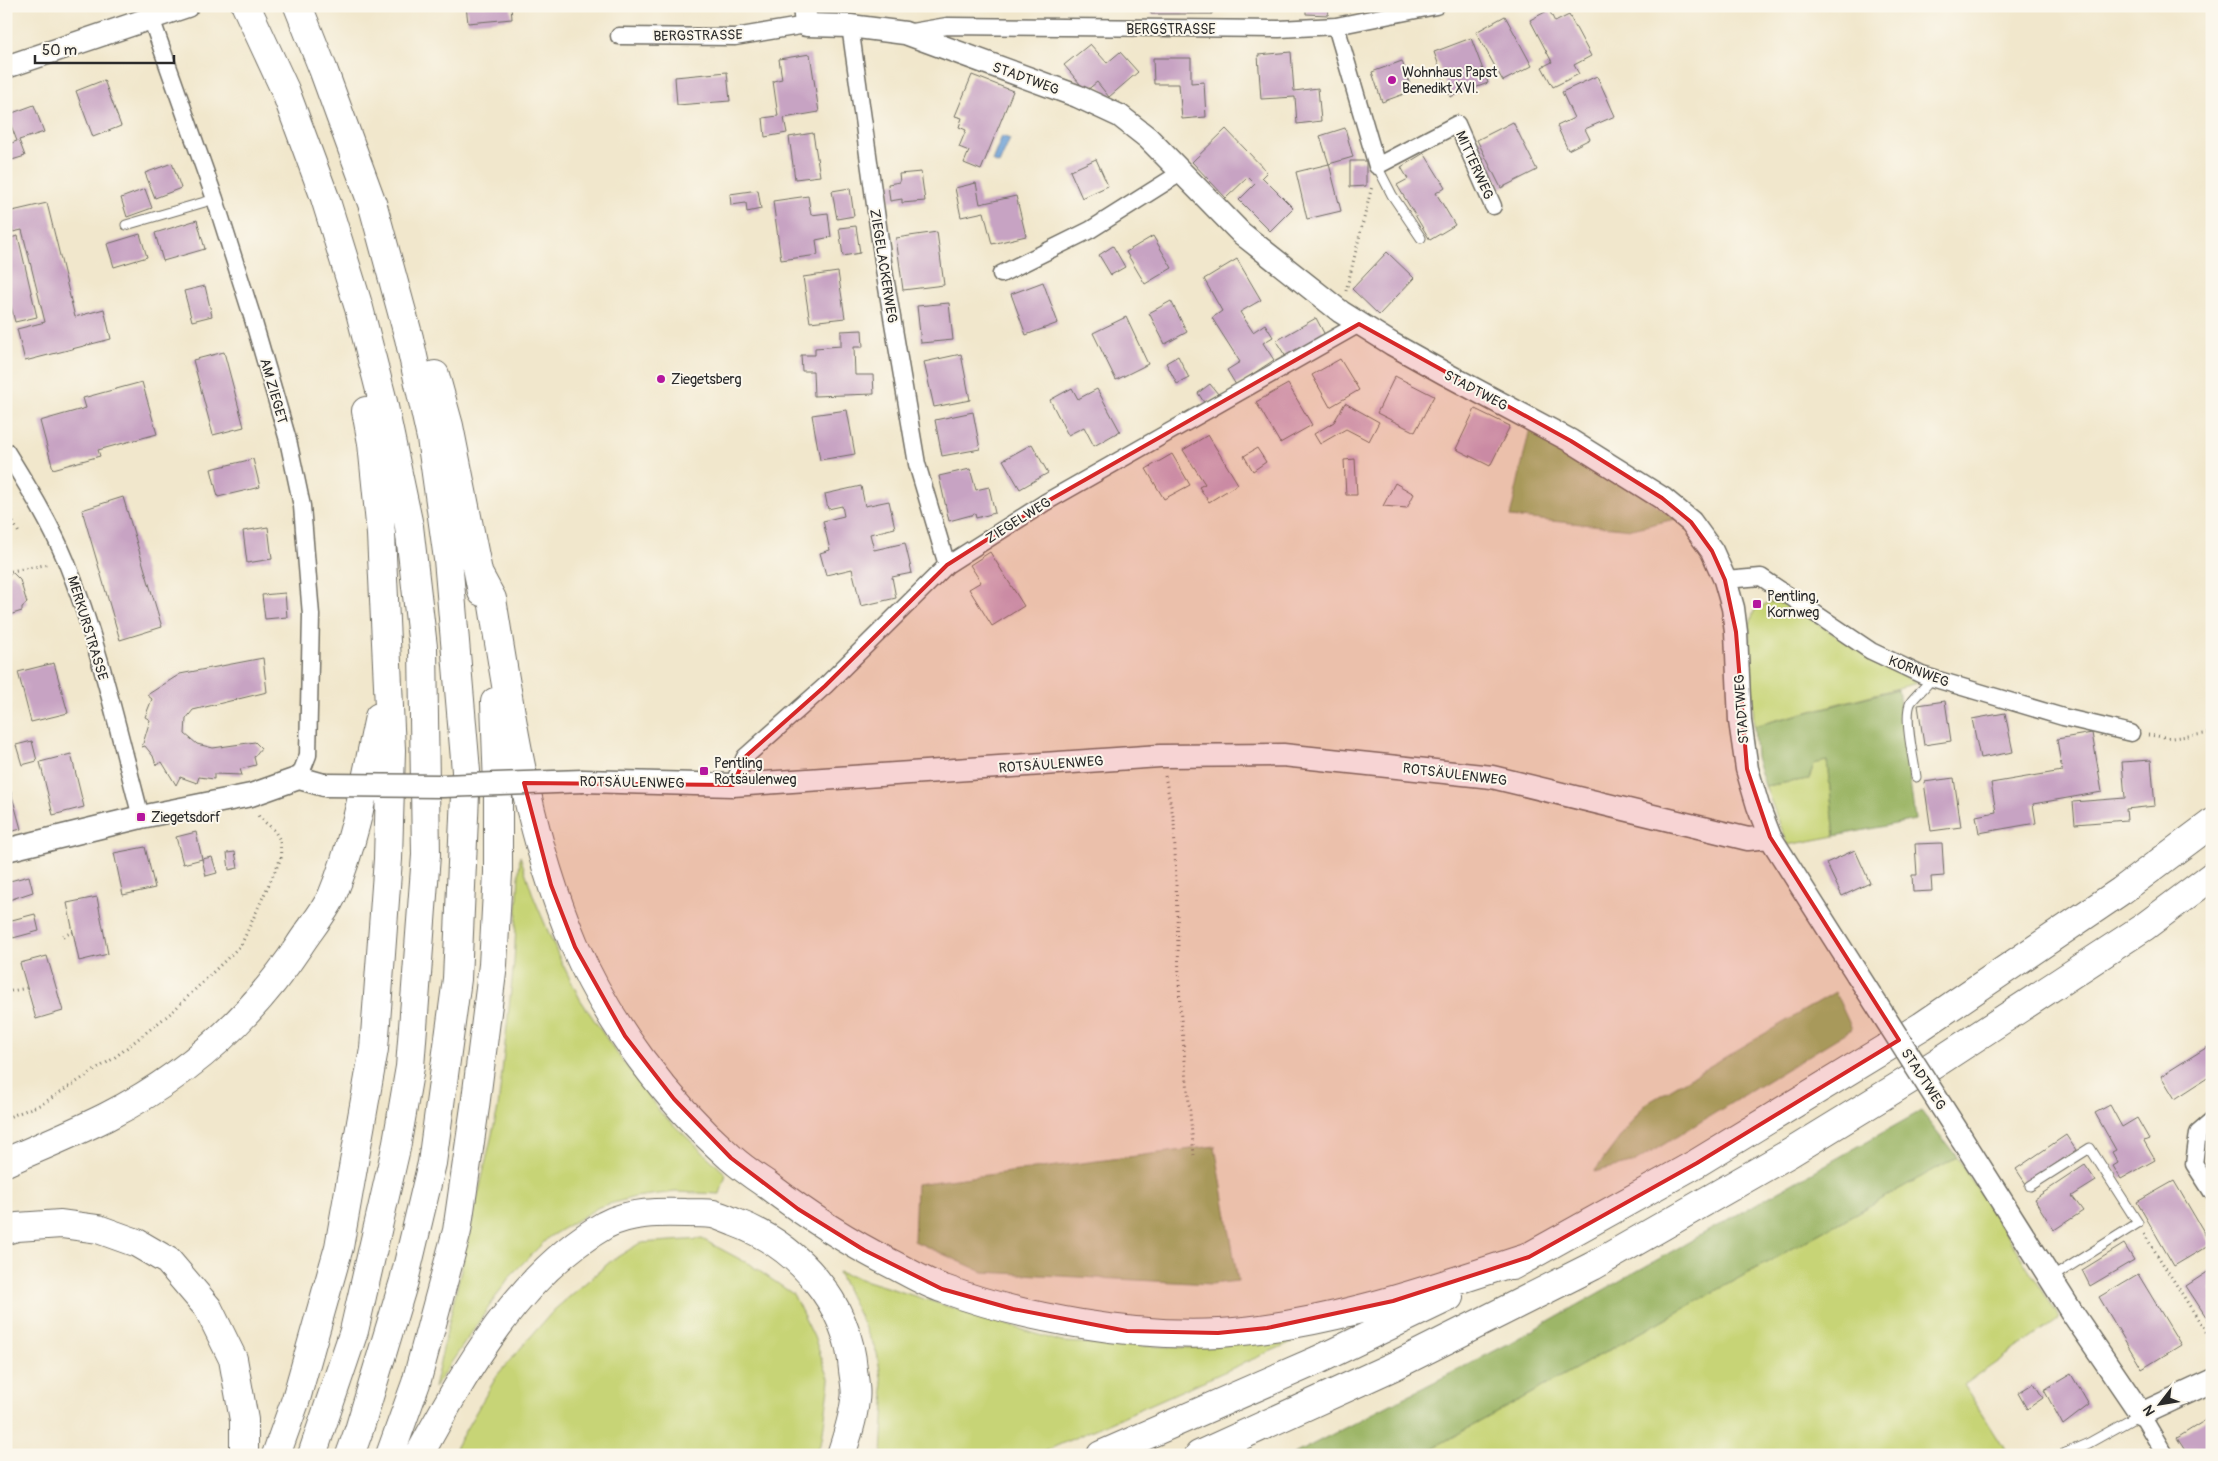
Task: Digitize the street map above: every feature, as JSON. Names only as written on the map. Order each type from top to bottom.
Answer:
[{"type":"highway","points":[[246,6],[285,90],[325,198],[359,308],[383,402],[409,526],[423,647],[426,855],[410,1067],[396,1148],[354,1331],[312,1455]]},
{"type":"highway","points":[[298,6],[324,69],[372,206],[409,338],[431,438],[448,559],[466,771],[463,878],[457,979],[432,1163],[404,1280],[350,1455]]},
{"type":"highway","points":[[276,1455],[296,1399],[339,1247],[374,1049],[388,859],[390,750],[381,534],[373,452],[357,367],[359,308]]},
{"type":"highway","points":[[390,1455],[416,1382],[457,1231],[493,965],[498,873],[498,788],[494,680],[480,574],[449,426],[432,365],[409,338]]},
{"type":"highway","points":[[480,574],[492,599],[528,804],[551,885],[575,947],[625,1036],[674,1100],[731,1158],[798,1209],[864,1250],[942,1289],[1013,1309],[1127,1331],[1218,1333],[1267,1328],[1329,1318],[1393,1301],[1529,1258]]},
{"type":"highway","points":[[6,1162],[106,1117],[142,1097],[202,1055],[242,1019],[277,979],[331,897],[353,832],[387,684]]},
{"type":"highway","points":[[1101,1455],[1318,1360],[1529,1258],[1697,1163],[1922,1026],[2121,891],[2212,823]]},
{"type":"highway","points":[[1200,1455],[1394,1366],[1593,1266],[1790,1153],[1935,1064],[2144,927],[2212,876]]},
{"type":"highway","points":[[419,1455],[457,1387],[494,1333],[526,1290],[562,1255],[606,1225],[643,1213],[676,1212],[714,1214],[748,1227],[785,1249],[815,1278],[837,1311],[852,1350],[856,1398],[841,1455]]},
{"type":"highway","points":[[6,1230],[17,1227],[61,1224],[98,1229],[137,1242],[168,1261],[208,1308],[233,1359],[244,1420],[244,1455]]},
{"type":"street","name":"BERGSTRASSE","points":[[905,33],[947,26],[1279,29],[1336,26],[1436,6]]},
{"type":"street","points":[[6,67],[183,8]]},
{"type":"street","name":"BERGSTRASSE","points":[[619,36],[735,37],[805,15]]},
{"type":"street","points":[[805,15],[850,26]]},
{"type":"street","name":"AM ZIEGET","points":[[150,18],[215,199],[252,316],[288,440],[302,506],[312,616],[308,755],[299,778]]},
{"type":"street","name":"STADTWEG","points":[[850,26],[905,33],[1077,96],[1120,116],[1148,138],[1241,233],[1350,318],[1444,373],[1571,441],[1662,498],[1691,522],[1712,551],[1725,580],[1736,632],[1740,722],[1747,769],[1770,837],[2096,1350],[2141,1414]]},
{"type":"street","name":"ZIEGELACKERWEG","points":[[850,26],[885,276],[917,464],[947,565]]},
{"type":"street","points":[[1336,26],[1377,166]]},
{"type":"street","name":"MITTERWEG","points":[[1377,166],[1457,124],[1493,206]]},
{"type":"street","points":[[1000,274],[1090,230],[1182,172]]},
{"type":"street","name":"ZIEGELWEG","points":[[732,785],[746,757],[825,686],[947,565],[1046,502],[1350,318]]},
{"type":"street","name":"MERKURSTRASSE","points":[[6,451],[29,486],[66,561],[95,645],[141,817]]},
{"type":"street","name":"KORNWEG","points":[[1725,580],[1761,577],[1872,651],[1932,678],[2063,716],[2131,733]]},
{"type":"street","name":"ROTSÄULENWEG","points":[[299,778],[324,785],[442,786],[583,781],[732,785],[1160,756],[1283,755],[1492,777],[1748,839],[1770,837]]},
{"type":"street","points":[[6,850],[141,817],[252,795],[299,778]]},
{"type":"street","points":[[2212,1121],[2198,1133],[2194,1164],[2212,1192]]},
{"type":"street","points":[[2165,1455],[2141,1414],[2212,1381]]},
{"type":"lane","points":[[1377,166],[1396,202],[1421,238]]},
{"type":"lane","points":[[126,225],[215,199]]},
{"type":"lane","points":[[1916,777],[1908,713],[1912,701],[1932,678]]},
{"type":"lane","points":[[2030,1186],[2090,1148],[2138,1223],[2050,1278]]},
{"type":"lane","points":[[2061,1455],[2089,1443],[2141,1414]]},
{"type":"path","points":[[1350,318],[1377,166]]},
{"type":"path","points":[[6,509],[20,535]]},
{"type":"path","points":[[6,572],[66,561]]},
{"type":"path","points":[[2131,733],[2172,738],[2212,734]]},
{"type":"path","points":[[1160,756],[1174,821],[1180,1008],[1194,1155]]},
{"type":"path","points":[[6,1118],[42,1104],[114,1058],[172,1012],[241,945],[281,858],[280,840],[274,830],[259,817],[252,795]]},
{"type":"path","points":[[62,936],[73,932]]},
{"type":"path","points":[[6,992],[27,988]]},
{"type":"path","points":[[2138,1223],[2212,1341]]},
{"type":"highlighted area","points":[[1359,324],[1571,441],[1662,498],[1691,522],[1712,551],[1725,580],[1736,632],[1747,769],[1770,837],[1899,1040],[1697,1163],[1529,1257],[1393,1301],[1267,1328],[1218,1333],[1127,1331],[1013,1309],[942,1289],[864,1250],[798,1209],[731,1158],[674,1099],[625,1036],[575,947],[551,885],[524,783],[733,785],[745,757],[825,686],[947,565],[1046,502]]},
{"type":"green space","points":[[1530,428],[1645,497],[1675,519],[1632,529],[1510,517]]},
{"type":"green space","points":[[1769,602],[1787,604],[1877,662],[1917,683],[1754,726],[1749,627],[1754,611]]},
{"type":"green space","points":[[1898,689],[1915,820],[1835,836],[1827,761],[1814,764],[1809,779],[1765,786],[1756,757],[1754,726]]},
{"type":"green space","points":[[1827,761],[1835,836],[1788,845],[1765,786],[1809,779],[1814,763]]},
{"type":"green space","points":[[520,856],[534,898],[559,957],[580,999],[661,1113],[726,1174],[720,1194],[675,1192],[635,1197],[599,1207],[549,1237],[510,1276],[434,1388],[498,1108],[514,962]]},
{"type":"green space","points":[[1835,992],[1852,1029],[1635,1162],[1594,1172],[1644,1105]]},
{"type":"green space","points":[[1921,1111],[1957,1157],[1420,1455],[1292,1455],[1506,1345]]},
{"type":"green space","points":[[1215,1146],[1238,1281],[1211,1284],[983,1272],[914,1241],[916,1184]]},
{"type":"green space","points":[[1957,1157],[2060,1318],[1964,1385],[2008,1455],[1420,1455]]},
{"type":"green space","points":[[702,1239],[749,1264],[793,1294],[814,1337],[830,1381],[822,1439],[816,1455],[451,1455],[498,1374],[554,1310],[611,1261],[640,1243]]},
{"type":"green space","points":[[838,1272],[1062,1342],[1196,1348],[1303,1337],[1036,1455],[882,1455],[885,1401],[877,1353]]},
{"type":"water","points":[[1002,136],[1010,139],[999,164],[992,161]]},
{"type":"building","points":[[466,6],[511,6],[512,19],[468,23]]},
{"type":"building","points":[[1151,6],[1212,6],[1212,14],[1151,14]]},
{"type":"building","points":[[1306,6],[1329,6],[1328,15],[1306,14]]},
{"type":"building","points":[[1549,10],[1555,22],[1569,15],[1591,56],[1574,65],[1579,74],[1553,87],[1542,67],[1552,62],[1530,20]]},
{"type":"building","points":[[1505,16],[1532,66],[1503,81],[1476,32]]},
{"type":"building","points":[[1471,38],[1488,83],[1450,97],[1434,52]]},
{"type":"building","points":[[1090,44],[1107,63],[1120,52],[1138,72],[1109,97],[1097,82],[1086,91],[1064,65]]},
{"type":"building","points":[[1291,52],[1294,91],[1318,88],[1321,121],[1297,124],[1295,97],[1261,99],[1258,55]]},
{"type":"building","points":[[810,54],[819,112],[784,118],[787,133],[765,137],[763,118],[778,116],[773,81],[782,79],[779,59]]},
{"type":"building","points":[[1153,58],[1191,58],[1191,83],[1204,82],[1206,117],[1182,119],[1179,84],[1154,84]]},
{"type":"building","points":[[1402,61],[1412,91],[1382,102],[1372,72]]},
{"type":"building","points":[[727,72],[730,101],[677,105],[675,77]]},
{"type":"building","points":[[972,75],[1013,91],[981,170],[964,163],[969,151],[959,147],[966,130],[959,127],[962,118],[955,116]]},
{"type":"building","points":[[1597,76],[1615,116],[1585,129],[1590,139],[1568,150],[1557,126],[1574,118],[1562,92]]},
{"type":"building","points":[[104,80],[121,126],[93,137],[76,91]]},
{"type":"building","points":[[34,105],[44,132],[19,140],[25,156],[12,160],[6,145],[17,141],[7,115]]},
{"type":"building","points":[[1513,122],[1537,170],[1501,188],[1477,140]]},
{"type":"building","points":[[1345,128],[1353,157],[1329,164],[1320,136]]},
{"type":"building","points":[[1226,129],[1267,172],[1262,177],[1293,208],[1270,231],[1239,200],[1255,184],[1248,177],[1226,198],[1192,162]]},
{"type":"building","points":[[813,133],[820,176],[795,179],[789,137]]},
{"type":"building","points":[[1424,153],[1445,187],[1436,193],[1455,225],[1430,240],[1397,185],[1408,179],[1401,167]]},
{"type":"building","points":[[1096,159],[1108,186],[1082,198],[1070,171]]},
{"type":"building","points":[[1350,161],[1366,161],[1366,186],[1350,187]]},
{"type":"building","points":[[172,163],[181,188],[155,198],[145,173]]},
{"type":"building","points":[[1329,164],[1341,211],[1307,219],[1296,172]]},
{"type":"building","points":[[921,172],[925,201],[902,203],[902,199],[890,201],[888,184],[900,182],[899,174]]},
{"type":"building","points":[[976,183],[980,204],[1016,196],[1026,236],[992,244],[984,212],[961,217],[955,188]]},
{"type":"building","points":[[850,188],[854,216],[837,219],[832,191]]},
{"type":"building","points":[[145,189],[152,208],[127,217],[121,198]]},
{"type":"building","points":[[758,190],[761,209],[747,212],[746,203],[731,205],[730,194]]},
{"type":"building","points":[[808,196],[811,215],[828,213],[831,237],[816,240],[818,255],[781,260],[773,201]]},
{"type":"building","points":[[47,203],[75,317],[104,309],[111,339],[25,361],[17,329],[45,322],[22,230],[13,232],[8,212]]},
{"type":"building","points":[[197,220],[205,249],[163,261],[155,233]]},
{"type":"building","points":[[856,226],[860,253],[843,256],[839,228]]},
{"type":"building","points":[[937,232],[944,285],[903,290],[896,238]]},
{"type":"building","points":[[140,234],[147,257],[114,267],[107,244]]},
{"type":"building","points":[[18,236],[37,317],[15,322],[6,286],[6,239]]},
{"type":"building","points":[[1153,236],[1172,268],[1145,284],[1126,252]]},
{"type":"building","points":[[1113,246],[1125,267],[1111,275],[1099,255]]},
{"type":"building","points":[[1387,252],[1414,278],[1379,315],[1352,289]]},
{"type":"building","points":[[1237,259],[1261,300],[1240,312],[1253,332],[1265,324],[1273,337],[1263,343],[1274,360],[1236,385],[1227,370],[1240,362],[1212,318],[1222,311],[1204,279]]},
{"type":"building","points":[[838,272],[845,318],[810,322],[803,277]]},
{"type":"building","points":[[1043,282],[1058,323],[1026,335],[1011,294]]},
{"type":"building","points":[[205,286],[212,316],[192,321],[184,291]]},
{"type":"building","points":[[1171,301],[1187,332],[1165,344],[1149,313]]},
{"type":"building","points":[[949,303],[953,340],[921,343],[917,306]]},
{"type":"building","points":[[1126,317],[1148,364],[1116,380],[1093,333]]},
{"type":"building","points":[[1316,318],[1325,335],[1286,357],[1276,341]]},
{"type":"building","points":[[862,330],[863,347],[854,347],[855,375],[873,375],[874,394],[814,396],[813,371],[802,371],[801,355],[815,355],[815,348],[841,346],[841,331]]},
{"type":"building","points":[[224,352],[244,427],[213,435],[193,360]]},
{"type":"building","points":[[961,354],[970,400],[934,407],[924,362]]},
{"type":"building","points":[[1178,356],[1189,378],[1177,384],[1166,363]]},
{"type":"building","points":[[1340,359],[1359,390],[1330,407],[1312,375]]},
{"type":"building","points":[[1395,376],[1434,396],[1415,432],[1377,413]]},
{"type":"building","points":[[142,382],[157,434],[98,450],[100,456],[53,469],[40,421],[86,408],[83,398]]},
{"type":"building","points":[[1210,384],[1218,394],[1205,404],[1198,393]]},
{"type":"building","points":[[1288,384],[1312,425],[1280,443],[1256,402]]},
{"type":"building","points":[[1072,388],[1078,399],[1097,389],[1120,431],[1094,446],[1084,427],[1068,435],[1050,400]]},
{"type":"building","points":[[1345,403],[1379,422],[1369,441],[1346,429],[1320,444],[1314,434],[1334,422]]},
{"type":"building","points":[[1475,409],[1510,426],[1490,466],[1456,449]]},
{"type":"building","points":[[847,410],[855,454],[820,460],[812,415]]},
{"type":"building","points":[[973,412],[980,449],[942,456],[935,420]]},
{"type":"building","points":[[1208,435],[1238,484],[1209,502],[1199,487],[1205,484],[1183,450]]},
{"type":"building","points":[[1032,444],[1048,473],[1020,489],[1003,460]]},
{"type":"building","points":[[1257,448],[1266,462],[1253,471],[1244,456]]},
{"type":"building","points":[[1172,454],[1190,485],[1164,499],[1146,469]]},
{"type":"building","points":[[253,459],[260,487],[218,497],[211,469]]},
{"type":"building","points":[[1355,459],[1357,495],[1346,495],[1344,460]]},
{"type":"building","points":[[970,469],[976,490],[989,487],[995,513],[976,518],[975,514],[949,521],[939,476]]},
{"type":"building","points":[[1395,483],[1414,494],[1407,508],[1383,506]]},
{"type":"building","points":[[861,486],[865,506],[889,501],[895,528],[870,534],[874,550],[905,543],[912,573],[892,577],[896,598],[861,606],[852,569],[826,575],[820,553],[830,550],[823,521],[844,516],[842,506],[828,509],[825,494]]},
{"type":"building","points":[[123,497],[162,627],[120,640],[82,510]]},
{"type":"building","points":[[268,527],[272,559],[247,563],[243,531]]},
{"type":"building","points":[[990,552],[1024,606],[992,626],[969,589],[981,582],[970,565]]},
{"type":"building","points":[[13,573],[20,580],[27,603],[22,607],[22,611],[6,616],[6,576]]},
{"type":"building","points":[[285,593],[287,617],[265,619],[262,595]]},
{"type":"building","points":[[263,658],[267,692],[193,710],[186,719],[185,734],[197,744],[213,748],[255,742],[261,748],[254,757],[256,765],[240,769],[242,775],[214,774],[214,779],[199,777],[197,783],[180,777],[176,785],[162,762],[156,765],[153,756],[145,746],[142,747],[150,720],[145,717],[152,699],[147,695],[180,674]]},
{"type":"building","points":[[54,663],[68,713],[31,722],[18,672]]},
{"type":"building","points":[[1945,701],[1951,741],[1924,745],[1918,705]]},
{"type":"building","points":[[2005,713],[2013,752],[1980,758],[1972,719]]},
{"type":"building","points":[[2092,733],[2102,792],[2033,804],[2036,823],[1979,833],[1976,816],[1996,812],[1991,783],[2062,771],[2057,739]]},
{"type":"building","points":[[32,741],[37,761],[22,765],[16,745]]},
{"type":"building","points":[[71,754],[84,807],[53,815],[40,762]]},
{"type":"building","points":[[2151,760],[2155,806],[2126,809],[2127,820],[2075,824],[2073,802],[2125,798],[2122,762]]},
{"type":"building","points":[[6,774],[21,829],[6,833]]},
{"type":"building","points":[[1954,778],[1961,827],[1931,831],[1924,782]]},
{"type":"building","points":[[196,832],[202,859],[183,864],[176,837]]},
{"type":"building","points":[[1942,843],[1944,876],[1931,877],[1932,891],[1913,892],[1912,875],[1917,875],[1915,844]]},
{"type":"building","points":[[145,847],[155,888],[123,895],[114,853]]},
{"type":"building","points":[[1855,850],[1870,883],[1842,896],[1826,863]]},
{"type":"building","points":[[235,852],[238,868],[229,870],[227,853]]},
{"type":"building","points":[[212,857],[217,873],[206,876],[202,859]]},
{"type":"building","points":[[29,876],[33,892],[6,901],[6,882]]},
{"type":"building","points":[[97,897],[108,954],[79,961],[67,903]]},
{"type":"building","points":[[35,914],[39,931],[13,938],[8,921]]},
{"type":"building","points":[[47,956],[63,1011],[36,1019],[20,963]]},
{"type":"building","points":[[2209,1046],[2212,1051],[2212,1075],[2175,1099],[2161,1076]]},
{"type":"building","points":[[2110,1105],[2122,1127],[2137,1118],[2149,1139],[2144,1141],[2155,1160],[2121,1179],[2113,1166],[2118,1163],[2112,1152],[2116,1150],[2095,1113]]},
{"type":"building","points":[[2066,1135],[2076,1150],[2026,1184],[2016,1169]]},
{"type":"building","points":[[2085,1165],[2096,1181],[2072,1196],[2083,1211],[2054,1230],[2034,1199]]},
{"type":"building","points":[[2174,1181],[2211,1244],[2174,1266],[2137,1202]]},
{"type":"building","points":[[2124,1244],[2134,1260],[2090,1286],[2082,1270]]},
{"type":"building","points":[[2212,1269],[2212,1326],[2186,1286]]},
{"type":"building","points":[[2138,1274],[2181,1345],[2142,1369],[2099,1297]]},
{"type":"building","points":[[2071,1374],[2089,1405],[2063,1425],[2044,1390]]},
{"type":"building","points":[[2034,1383],[2043,1398],[2027,1409],[2018,1393]]},
{"type":"building","points":[[2212,1416],[2212,1455],[2188,1455],[2177,1438]]},
{"type":"place","name":"Wohnhaus Papst Benedikt XVI.","points":[[1392,80]]},
{"type":"place","name":"Ziegetsberg","points":[[661,379]]},
{"type":"place","name":"Pentling, Kornweg","points":[[1757,604]]},
{"type":"place","name":"Pentling Rotsäulenweg","points":[[704,771]]},
{"type":"place","name":"Ziegetsdorf","points":[[141,817]]}]
